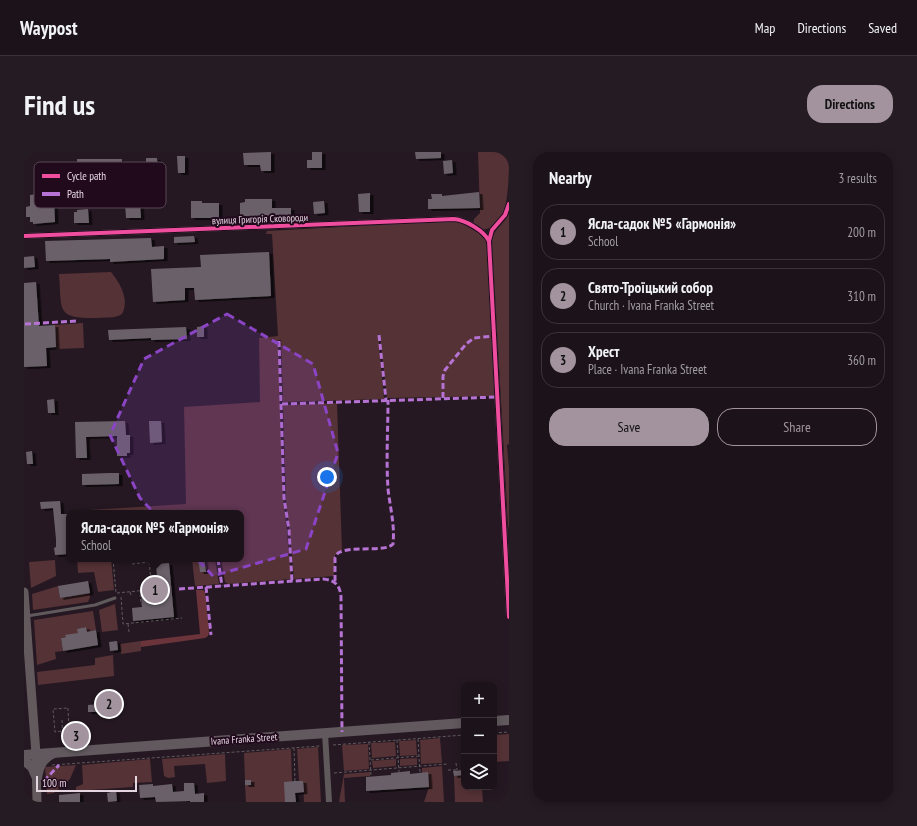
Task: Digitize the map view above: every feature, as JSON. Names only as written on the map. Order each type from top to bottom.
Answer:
[{"type":"main road","points":[[24,592],[36,754],[37,802]]},
{"type":"main road","points":[[497,721],[509,720]]},
{"type":"main road","name":"Ivana Franka Street","points":[[24,755],[461,723]]},
{"type":"main road","points":[[36,778],[42,762],[48,756],[56,752]]},
{"type":"main road","points":[[24,760],[32,767],[36,778]]},
{"type":"street","points":[[509,204],[505,215],[492,230],[489,242],[509,616]]},
{"type":"street","name":"вулиця Григорія Сковороди","points":[[24,236],[454,219],[463,221],[482,232],[489,242]]},
{"type":"street","points":[[325,733],[329,802]]},
{"type":"lane","points":[[26,616],[95,605],[116,598]]},
{"type":"path","points":[[113,562],[116,598]]},
{"type":"path","points":[[132,564],[149,562],[152,589]]},
{"type":"path","points":[[116,593],[158,589]]},
{"type":"path","points":[[130,592],[131,596]]},
{"type":"path","points":[[141,595],[141,604],[146,603]]},
{"type":"path","points":[[121,597],[123,624],[182,618]]},
{"type":"path","points":[[128,624],[129,632]]},
{"type":"path","points":[[68,708],[70,730],[62,731],[55,732],[53,709],[68,708]]},
{"type":"path","points":[[62,720],[63,744]]},
{"type":"path","points":[[497,733],[509,732]]},
{"type":"path","points":[[51,765],[461,735]]},
{"type":"path","points":[[418,738],[420,773]]},
{"type":"path","points":[[397,740],[399,772]]},
{"type":"path","points":[[369,742],[372,776]]},
{"type":"path","points":[[294,747],[296,781]]},
{"type":"path","points":[[370,760],[419,756]]},
{"type":"path","points":[[448,770],[456,770],[456,763]]},
{"type":"path","points":[[328,774],[447,764]]},
{"type":"highlighted area","points":[[227,314],[313,364],[338,453],[306,549],[213,576],[140,498],[110,435],[144,359]]},
{"type":"shaded area","points":[[478,152],[509,152],[508,190],[504,211],[491,227],[486,229],[481,229],[473,224],[474,219],[480,213]]},
{"type":"shaded area","points":[[509,214],[509,444],[507,445],[509,469],[509,528],[492,241],[495,233]]},
{"type":"shaded area","points":[[453,221],[463,224],[482,235],[487,243],[495,396],[387,398],[380,335],[378,334],[384,399],[283,402],[281,340],[278,340],[283,498],[291,579],[228,584],[225,582],[222,562],[244,562],[244,510],[89,510],[186,504],[184,407],[260,402],[259,338],[278,336],[272,234],[266,234],[267,231]]},
{"type":"shaded area","points":[[111,272],[121,286],[123,292],[125,303],[122,314],[113,317],[83,318],[74,317],[67,314],[63,310],[60,296],[59,274]]},
{"type":"shaded area","points":[[83,323],[84,348],[56,349],[55,325]]},
{"type":"shaded area","points":[[337,403],[342,550],[335,555],[334,576],[294,579],[286,501],[283,405]]},
{"type":"shaded area","points":[[55,560],[56,576],[31,588],[29,562]]},
{"type":"shaded area","points":[[77,562],[111,562],[114,590],[98,592],[94,572],[78,573]]},
{"type":"shaded area","points":[[192,562],[199,562],[200,572],[206,572],[204,562],[215,562],[219,584],[195,586]]},
{"type":"shaded area","points":[[58,586],[60,598],[89,593],[90,597],[88,602],[33,610],[32,594]]},
{"type":"shaded area","points":[[196,590],[203,590],[205,592],[209,632],[208,636],[205,638],[141,647],[141,641],[200,634]]},
{"type":"shaded area","points":[[115,604],[118,630],[102,632],[99,610]]},
{"type":"shaded area","points":[[93,611],[96,630],[87,632],[86,627],[78,629],[78,633],[61,638],[63,651],[55,652],[56,659],[37,665],[34,620]]},
{"type":"shaded area","points":[[141,641],[141,651],[121,654],[120,644]]},
{"type":"shaded area","points":[[113,655],[114,676],[38,685],[37,672],[95,665],[95,658]]},
{"type":"shaded area","points":[[509,734],[509,761],[497,762],[497,735]]},
{"type":"shaded area","points":[[440,738],[442,763],[421,764],[420,740]]},
{"type":"shaded area","points":[[416,740],[417,755],[400,756],[399,741]]},
{"type":"shaded area","points":[[395,742],[396,756],[372,758],[371,743]]},
{"type":"shaded area","points":[[368,744],[369,769],[344,771],[342,745]]},
{"type":"shaded area","points":[[318,747],[321,802],[304,802],[303,781],[299,781],[297,749]]},
{"type":"shaded area","points":[[291,749],[292,781],[285,802],[246,802],[245,785],[251,785],[251,780],[245,780],[244,753]]},
{"type":"shaded area","points":[[225,754],[226,781],[207,783],[205,764],[174,766],[175,777],[168,778],[164,776],[162,759]]},
{"type":"shaded area","points":[[417,758],[417,765],[400,766],[400,759]]},
{"type":"shaded area","points":[[150,759],[152,782],[133,783],[133,787],[76,791],[76,787],[83,784],[82,765]]},
{"type":"shaded area","points":[[396,759],[396,766],[373,768],[372,761]]},
{"type":"shaded area","points":[[76,765],[70,779],[54,793],[47,794],[45,767]]},
{"type":"shaded area","points":[[442,766],[444,802],[424,802],[429,787],[428,773],[422,773],[422,768]]},
{"type":"shaded area","points":[[370,772],[370,776],[344,778],[345,802],[339,802],[344,774]]},
{"type":"shaded area","points":[[461,775],[461,790],[482,790],[483,802],[455,802],[454,776]]},
{"type":"building","points":[[271,152],[271,171],[261,171],[260,165],[244,165],[243,153]]},
{"type":"building","points":[[312,152],[322,152],[322,168],[307,168],[307,160],[312,160]]},
{"type":"building","points":[[415,152],[441,152],[441,158],[416,159]]},
{"type":"building","points":[[177,156],[185,156],[185,173],[178,173]]},
{"type":"building","points":[[146,158],[157,158],[157,162],[146,162]]},
{"type":"building","points":[[77,159],[122,159],[122,162],[77,162]]},
{"type":"building","points":[[452,160],[453,173],[444,174],[443,161]]},
{"type":"building","points":[[479,192],[480,208],[428,209],[428,199],[432,199],[431,194],[442,194],[442,196]]},
{"type":"building","points":[[370,193],[370,212],[359,212],[358,194]]},
{"type":"building","points":[[34,194],[34,208],[54,208],[55,222],[33,224],[33,222],[30,222],[30,217],[26,217],[26,207],[30,206],[30,195]]},
{"type":"building","points":[[245,199],[272,199],[272,208],[291,208],[291,218],[272,216],[272,219],[253,217],[253,220],[247,220],[247,216],[240,216],[240,203],[245,202]]},
{"type":"building","points":[[191,201],[202,201],[202,203],[219,203],[219,218],[191,218]]},
{"type":"building","points":[[324,201],[325,213],[314,214],[313,202]]},
{"type":"building","points":[[125,208],[140,208],[141,218],[126,218]]},
{"type":"building","points":[[88,209],[89,223],[74,223],[74,212],[77,212],[77,210]]},
{"type":"building","points":[[194,236],[195,242],[174,243],[174,237]]},
{"type":"building","points":[[151,238],[152,247],[164,246],[164,259],[110,262],[110,259],[46,261],[45,241]]},
{"type":"building","points":[[269,252],[271,296],[195,300],[194,288],[185,288],[185,300],[153,302],[151,269],[201,267],[200,255]]},
{"type":"building","points":[[34,256],[35,267],[24,268],[24,257]]},
{"type":"building","points":[[36,282],[39,326],[55,325],[56,347],[46,348],[47,366],[24,367],[24,283]]},
{"type":"building","points":[[204,326],[204,337],[197,337],[197,327]]},
{"type":"building","points":[[186,327],[187,339],[151,340],[151,338],[109,340],[108,330]]},
{"type":"building","points":[[54,399],[55,413],[48,413],[47,400]]},
{"type":"building","points":[[125,421],[126,435],[130,435],[130,453],[127,453],[127,456],[117,456],[117,436],[86,437],[87,458],[76,458],[75,422]]},
{"type":"building","points":[[149,421],[161,421],[162,442],[150,443]]},
{"type":"building","points":[[32,451],[33,464],[27,464],[26,452]]},
{"type":"building","points":[[119,473],[119,484],[82,485],[82,474]]},
{"type":"building","points":[[60,501],[61,514],[66,514],[66,554],[55,555],[54,548],[56,547],[56,539],[53,508],[41,509],[40,502]]},
{"type":"building","points":[[198,562],[204,562],[206,572],[200,572]]},
{"type":"building","points":[[169,563],[174,617],[133,621],[132,608],[142,607],[141,593],[158,592],[156,564]]},
{"type":"building","points":[[88,581],[90,593],[60,598],[58,586]]},
{"type":"building","points":[[86,627],[87,632],[96,630],[98,645],[63,651],[61,638],[66,637],[65,635],[78,633],[77,629]]},
{"type":"building","points":[[117,641],[118,650],[110,651],[109,642]]},
{"type":"building","points":[[111,694],[111,696],[115,696],[115,700],[118,700],[117,710],[113,710],[113,712],[88,712],[88,705],[100,704],[101,697]]},
{"type":"building","points":[[461,770],[461,775],[454,776],[453,771]]},
{"type":"building","points":[[410,771],[410,774],[428,772],[429,787],[366,791],[366,777],[391,775],[391,773]]},
{"type":"building","points":[[245,780],[251,780],[251,785],[245,785]]},
{"type":"building","points":[[303,781],[304,792],[295,793],[296,802],[285,802],[284,782]]},
{"type":"building","points":[[184,783],[194,783],[195,794],[204,793],[204,802],[156,802],[155,797],[140,798],[139,785],[153,784],[153,786],[172,784],[173,792],[184,791]]},
{"type":"building","points":[[116,791],[117,801],[108,802],[107,793]]},
{"type":"building","points":[[80,793],[80,802],[59,802],[59,795]]},
{"type":"marked path","points":[[25,324],[77,321]]},
{"type":"marked path","points":[[379,335],[386,400]]},
{"type":"marked path","points":[[443,398],[443,376],[445,370],[466,344],[474,338],[494,336]]},
{"type":"marked path","points":[[279,341],[284,498],[289,530],[292,581]]},
{"type":"marked path","points":[[282,404],[498,397]]},
{"type":"marked path","points":[[335,581],[335,558],[338,553],[351,549],[383,548],[389,547],[393,544],[393,523],[387,478],[388,400]]},
{"type":"marked path","points":[[218,562],[222,586]]},
{"type":"marked path","points":[[179,589],[323,579],[334,582],[338,586],[341,597],[342,732]]},
{"type":"marked path","points":[[206,587],[211,635]]},
{"type":"marked path","points":[[44,781],[59,765]]},
{"type":"cycle path","points":[[509,204],[505,215],[492,230],[489,241],[509,617]]},
{"type":"cycle path","points":[[24,236],[454,219],[464,221],[474,227],[483,233],[489,241]]},
{"type":"place","name":"Ясла-садок №5 «Гармонія»","points":[[155,590]]},
{"type":"place","name":"Свято-Троїцький собор","points":[[109,704]]},
{"type":"place","name":"Хрест","points":[[76,736]]}]
